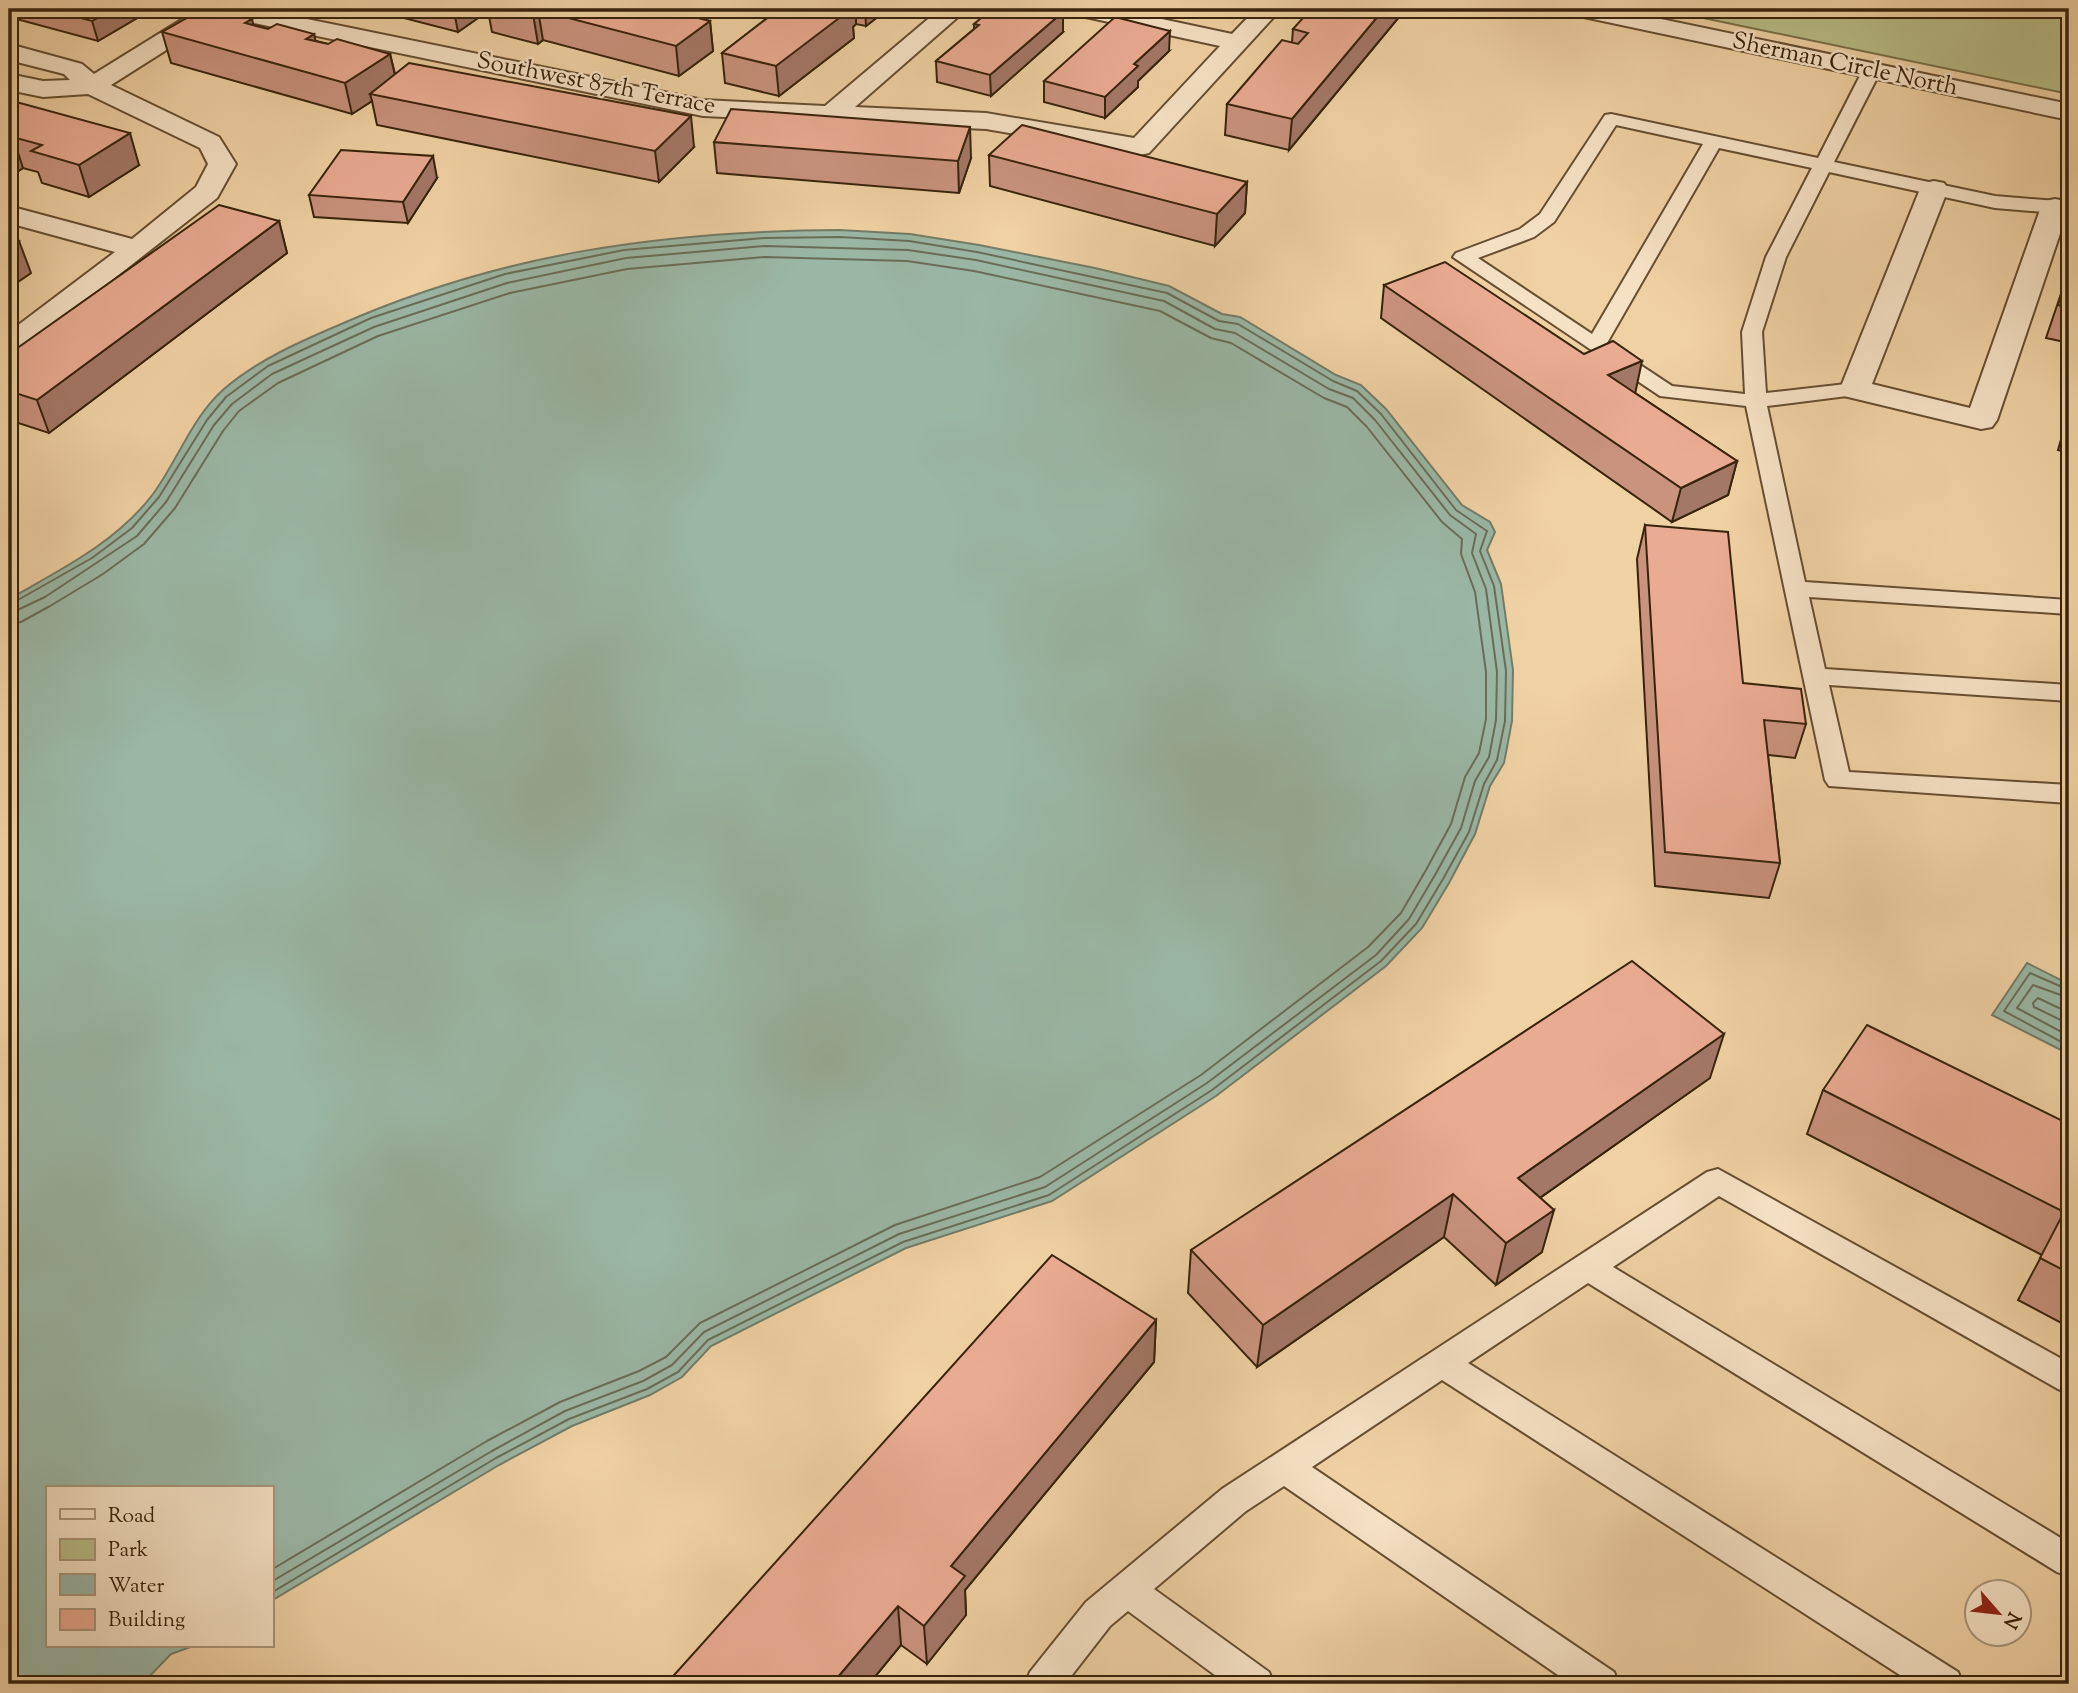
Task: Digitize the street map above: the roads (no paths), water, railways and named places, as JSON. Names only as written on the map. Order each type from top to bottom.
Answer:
[{"type":"street","points":[[9,82],[43,89],[92,86],[216,9]]},
{"type":"street","name":"Southwest 87th Terrace","points":[[223,9],[703,108],[986,121],[1140,147],[1236,41]]},
{"type":"street","points":[[833,112],[955,9]]},
{"type":"street","points":[[1081,9],[1236,41],[1269,9]]},
{"type":"street","name":"Sherman Circle North","points":[[1585,9],[2069,112]]},
{"type":"street","points":[[9,52],[73,69],[92,86],[210,143],[222,164],[207,192],[9,346]]},
{"type":"street","points":[[1934,189],[1855,389],[1981,420],[2062,208]]},
{"type":"street","points":[[9,215],[137,249]]},
{"type":"lane","points":[[1872,70],[1776,257],[1752,331],[1757,418],[1838,780],[2069,794]]},
{"type":"lane","points":[[1855,389],[1756,401],[1667,392],[1463,257],[1527,233],[1547,218],[1611,120],[1995,202],[2062,208]]},
{"type":"lane","points":[[1596,345],[1713,142]]},
{"type":"lane","points":[[1795,589],[2069,607]]},
{"type":"lane","points":[[1815,676],[2069,693]]},
{"type":"lane","points":[[1043,1684],[1098,1614],[1234,1500],[1718,1181],[2069,1379]]},
{"type":"lane","points":[[1587,1267],[2069,1561]]},
{"type":"lane","points":[[1441,1363],[1945,1684]]},
{"type":"lane","points":[[1284,1467],[1601,1684]]},
{"type":"lane","points":[[1127,1590],[1256,1684]]},
{"type":"water","points":[[840,230],[910,234],[1095,268],[1169,286],[1222,314],[1240,317],[1336,375],[1361,385],[1386,409],[1462,505],[1490,522],[1495,532],[1487,550],[1501,584],[1513,670],[1512,721],[1504,763],[1490,786],[1475,834],[1422,928],[1386,966],[1216,1096],[1052,1201],[906,1248],[711,1346],[682,1377],[650,1395],[572,1426],[499,1465],[273,1600],[273,1486],[46,1486],[46,1648],[188,1648],[171,1654],[142,1684],[9,1684],[9,599],[87,554],[122,527],[153,494],[213,400],[237,379],[279,352],[400,300],[522,264],[647,242],[774,231]]},
{"type":"water","points":[[2027,963],[2069,984],[2069,1054],[1992,1015]]}]
